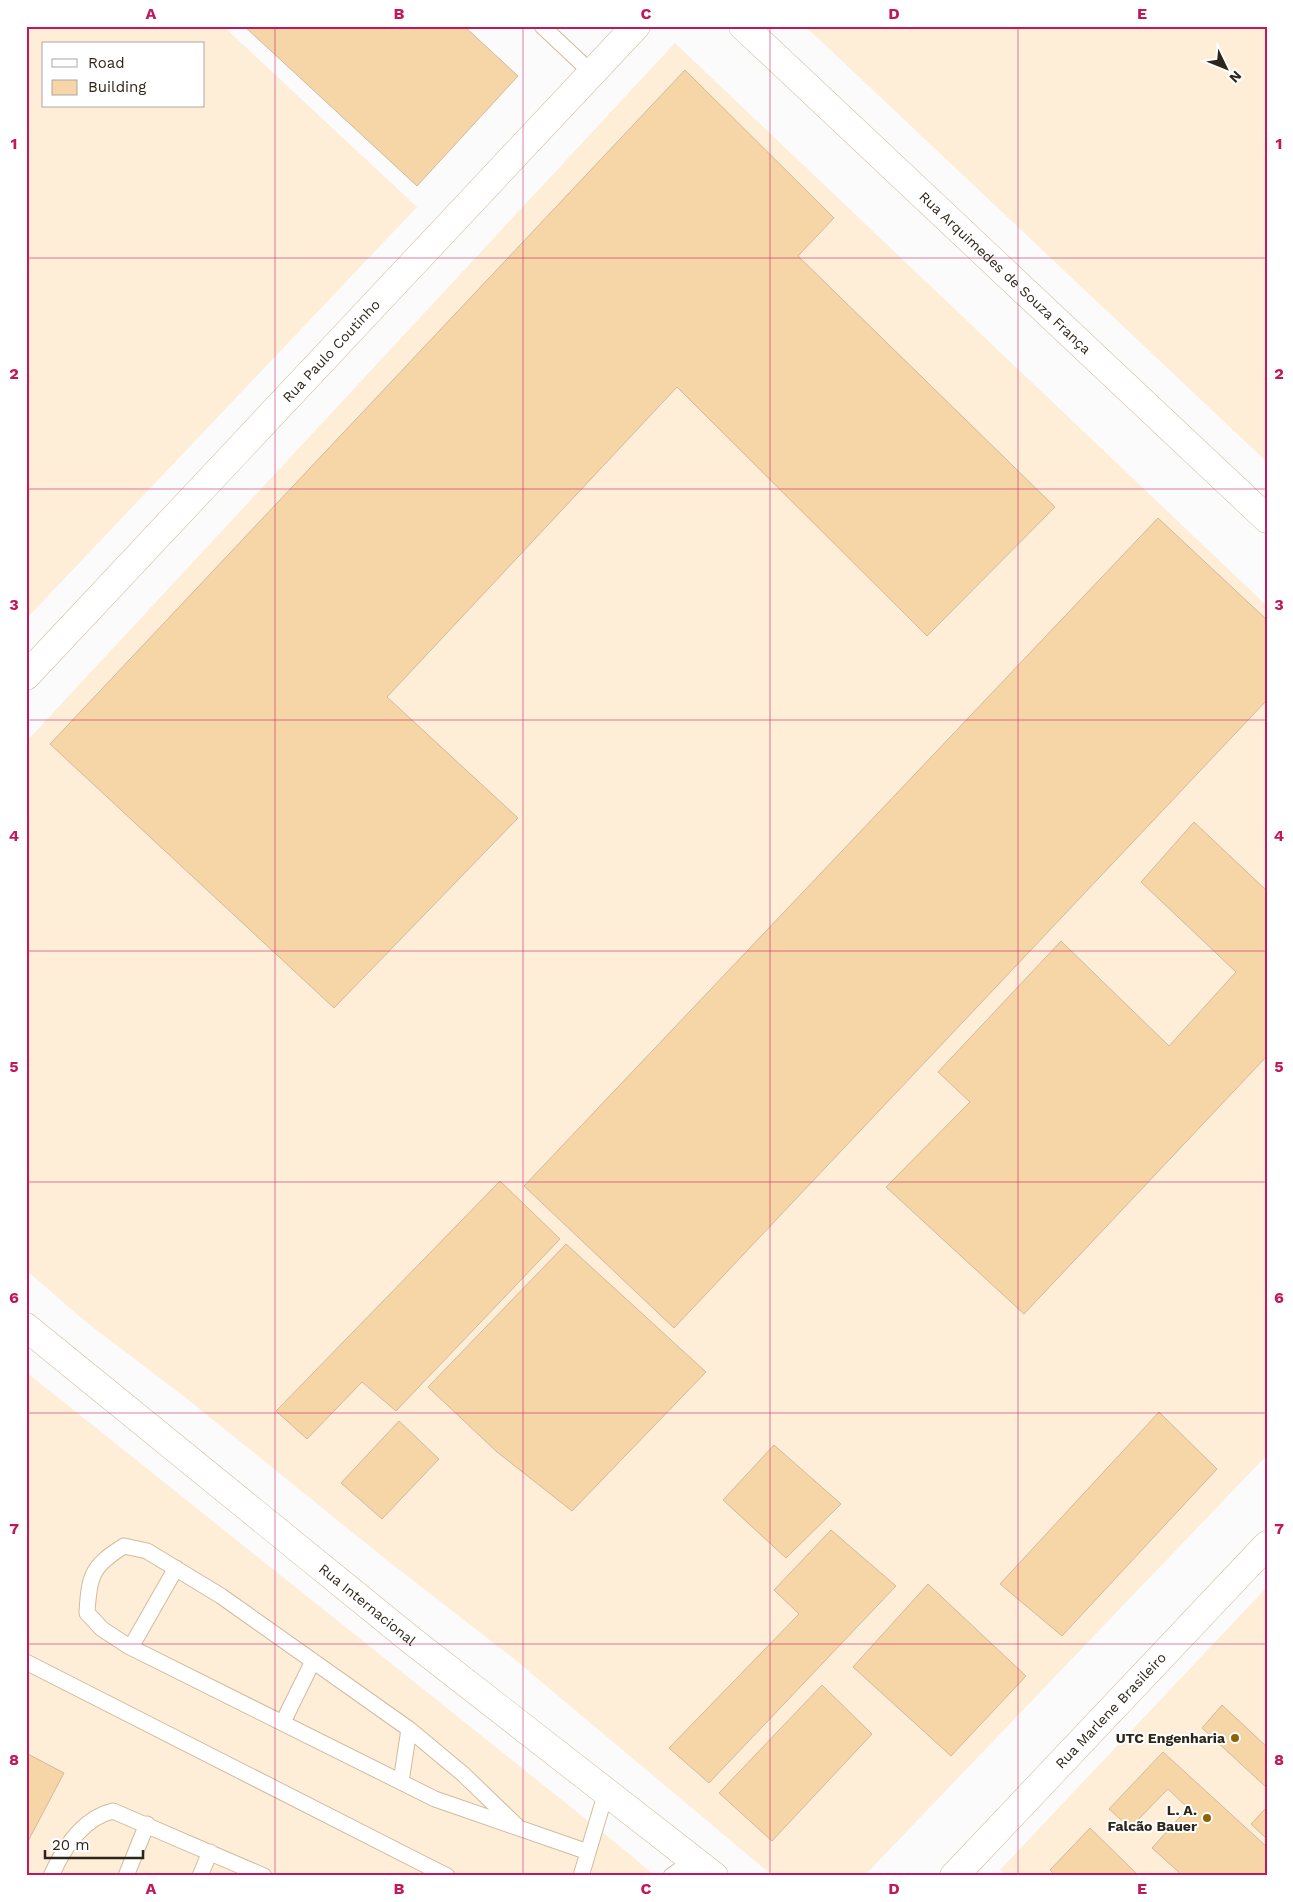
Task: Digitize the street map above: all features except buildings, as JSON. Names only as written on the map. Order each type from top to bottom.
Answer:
[{"type":"street","name":"Rua Paulo Coutinho","points":[[26,676],[636,26]]},
{"type":"street","name":"Rua Arquimedes de Souza França","points":[[743,26],[1267,519]]},
{"type":"street","name":"Rua Internacional","points":[[26,1327],[411,1640],[704,1868]]},
{"type":"street","name":"Rua Marlene Brasileiro","points":[[954,1876],[1267,1545]]},
{"type":"lane","points":[[542,26],[592,73]]},
{"type":"lane","points":[[519,1828],[463,1774],[409,1729],[221,1596],[147,1551],[124,1546],[104,1559],[88,1582],[87,1613],[102,1628],[131,1647],[435,1799],[588,1852]]},
{"type":"lane","points":[[131,1647],[176,1568]]},
{"type":"lane","points":[[283,1722],[313,1661]]},
{"type":"lane","points":[[26,1662],[447,1876]]},
{"type":"lane","points":[[401,1782],[409,1729]]},
{"type":"lane","points":[[581,1876],[606,1792]]},
{"type":"lane","points":[[51,1876],[79,1831],[99,1814],[113,1811],[264,1876]]},
{"type":"lane","points":[[126,1876],[146,1824]]},
{"type":"lane","points":[[200,1876],[210,1852]]},
{"type":"lane","points":[[671,1876],[704,1868]]},
{"type":"shaded area","points":[[26,26],[223,26],[417,207],[26,619]]},
{"type":"shaded area","points":[[805,26],[1267,26],[1267,462]]},
{"type":"shaded area","points":[[675,43],[1267,606],[1267,1455],[867,1873],[773,1876],[513,1658],[388,1561],[186,1398],[86,1322],[26,1270],[26,742]]},
{"type":"shaded area","points":[[26,1372],[627,1852],[655,1876],[26,1876]]},
{"type":"shaded area","points":[[1267,1587],[1267,1876],[1007,1876],[1000,1870]]},
{"type":"place","name":"UTC Engenharia","points":[[1235,1738]]},
{"type":"place","name":"L. A. Falcão Bauer","points":[[1207,1818]]}]
